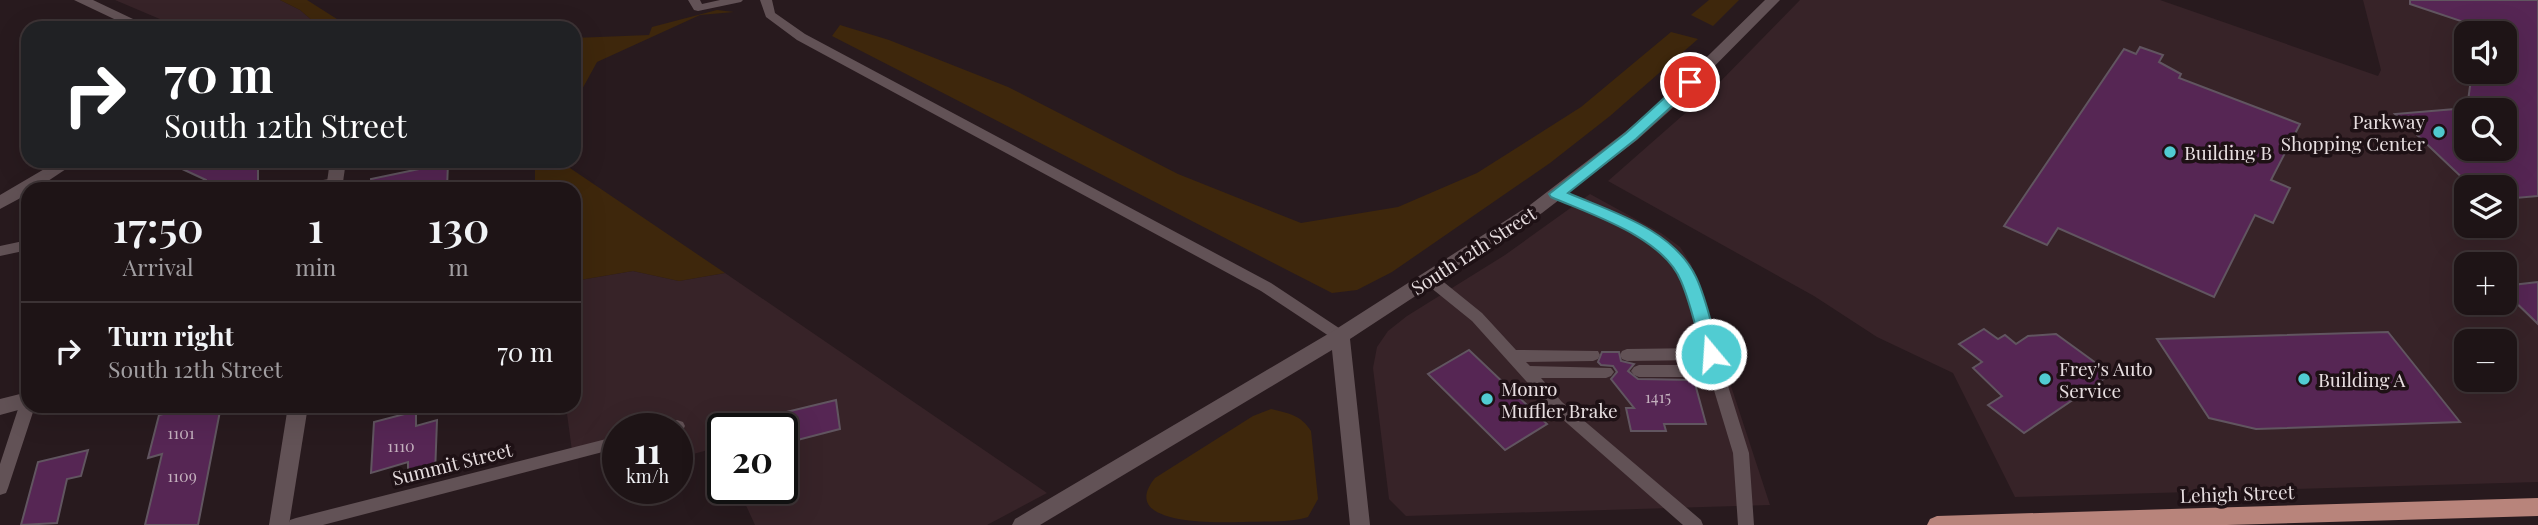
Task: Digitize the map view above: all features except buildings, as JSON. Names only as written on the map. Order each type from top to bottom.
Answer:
[{"type":"main road","name":"Lehigh Street","points":[[1937,525],[2538,507]]},
{"type":"street","points":[[81,0],[129,21]]},
{"type":"street","name":"South 12th Street","points":[[1022,525],[1340,336],[1556,194],[1671,101],[1773,0]]},
{"type":"street","points":[[35,182],[58,168]]},
{"type":"street","points":[[0,203],[21,190]]},
{"type":"street","points":[[1340,336],[1360,525]]},
{"type":"street","points":[[0,407],[21,403]]},
{"type":"street","points":[[279,525],[297,413]]},
{"type":"lane","points":[[696,4],[737,0]]},
{"type":"lane","points":[[766,0],[770,15],[801,37],[1266,287],[1340,336]]},
{"type":"lane","points":[[1556,194],[1632,227],[1667,250],[1688,278],[1741,453],[1746,525]]},
{"type":"lane","points":[[0,251],[21,246]]},
{"type":"lane","points":[[1430,279],[1477,317],[1557,406],[1695,525]]},
{"type":"lane","points":[[1627,355],[1711,354]]},
{"type":"lane","points":[[1512,356],[1593,355]]},
{"type":"lane","points":[[1639,371],[1717,371]]},
{"type":"lane","points":[[1527,372],[1606,372]]},
{"type":"lane","points":[[0,488],[24,413]]},
{"type":"lane","name":"Summit Street","points":[[296,525],[602,446]]},
{"type":"shaded area","points":[[115,0],[280,0],[300,10],[313,21],[164,21]]},
{"type":"shaded area","points":[[280,0],[307,0],[340,21],[313,21],[300,10]]},
{"type":"shaded area","points":[[1709,0],[1739,0],[1713,26],[1691,15]]},
{"type":"shaded area","points":[[1800,0],[2160,0],[2378,76],[2381,70],[2363,0],[2538,0],[2538,482],[2015,497],[1953,373],[1877,337],[1814,296],[1608,181],[1715,87]]},
{"type":"shaded area","points":[[717,10],[734,12],[700,15],[597,62],[581,91],[581,38],[649,35],[652,27]]},
{"type":"shaded area","points":[[840,25],[889,40],[1008,87],[1178,174],[1301,223],[1398,207],[1477,173],[1581,107],[1671,32],[1698,39],[1610,116],[1550,163],[1392,272],[1357,290],[1332,293],[832,36]]},
{"type":"shaded area","points":[[570,168],[725,273],[679,281],[633,271],[581,280],[581,182],[535,182],[535,169]]},
{"type":"shaded area","points":[[1590,194],[1661,233],[1680,247],[1691,264],[1770,505],[1406,516],[1389,499],[1373,368],[1377,347],[1388,331],[1407,316],[1505,255]]},
{"type":"shaded area","points":[[633,271],[679,281],[725,273],[1047,493],[987,525],[755,525],[745,504],[798,504],[798,413],[707,413],[707,450],[693,454],[693,413],[602,413],[602,443],[572,451],[567,413],[581,413],[581,280]]},
{"type":"shaded area","points":[[1271,409],[1298,418],[1311,431],[1318,499],[1308,517],[1276,521],[1193,521],[1159,513],[1149,505],[1147,493],[1155,478],[1253,416]]},
{"type":"place","name":"Parkway Shopping Center","points":[[2439,132]]},
{"type":"place","name":"Building B","points":[[2170,152]]},
{"type":"place","name":"Frey's Auto Service","points":[[2045,379]]},
{"type":"place","name":"Building A","points":[[2304,379]]},
{"type":"place","name":"Monro Muffler Brake","points":[[1487,399]]},
{"type":"route","points":[[1690,82],[1631,136],[1556,194],[1632,227],[1667,250],[1688,278],[1711,354]]}]
